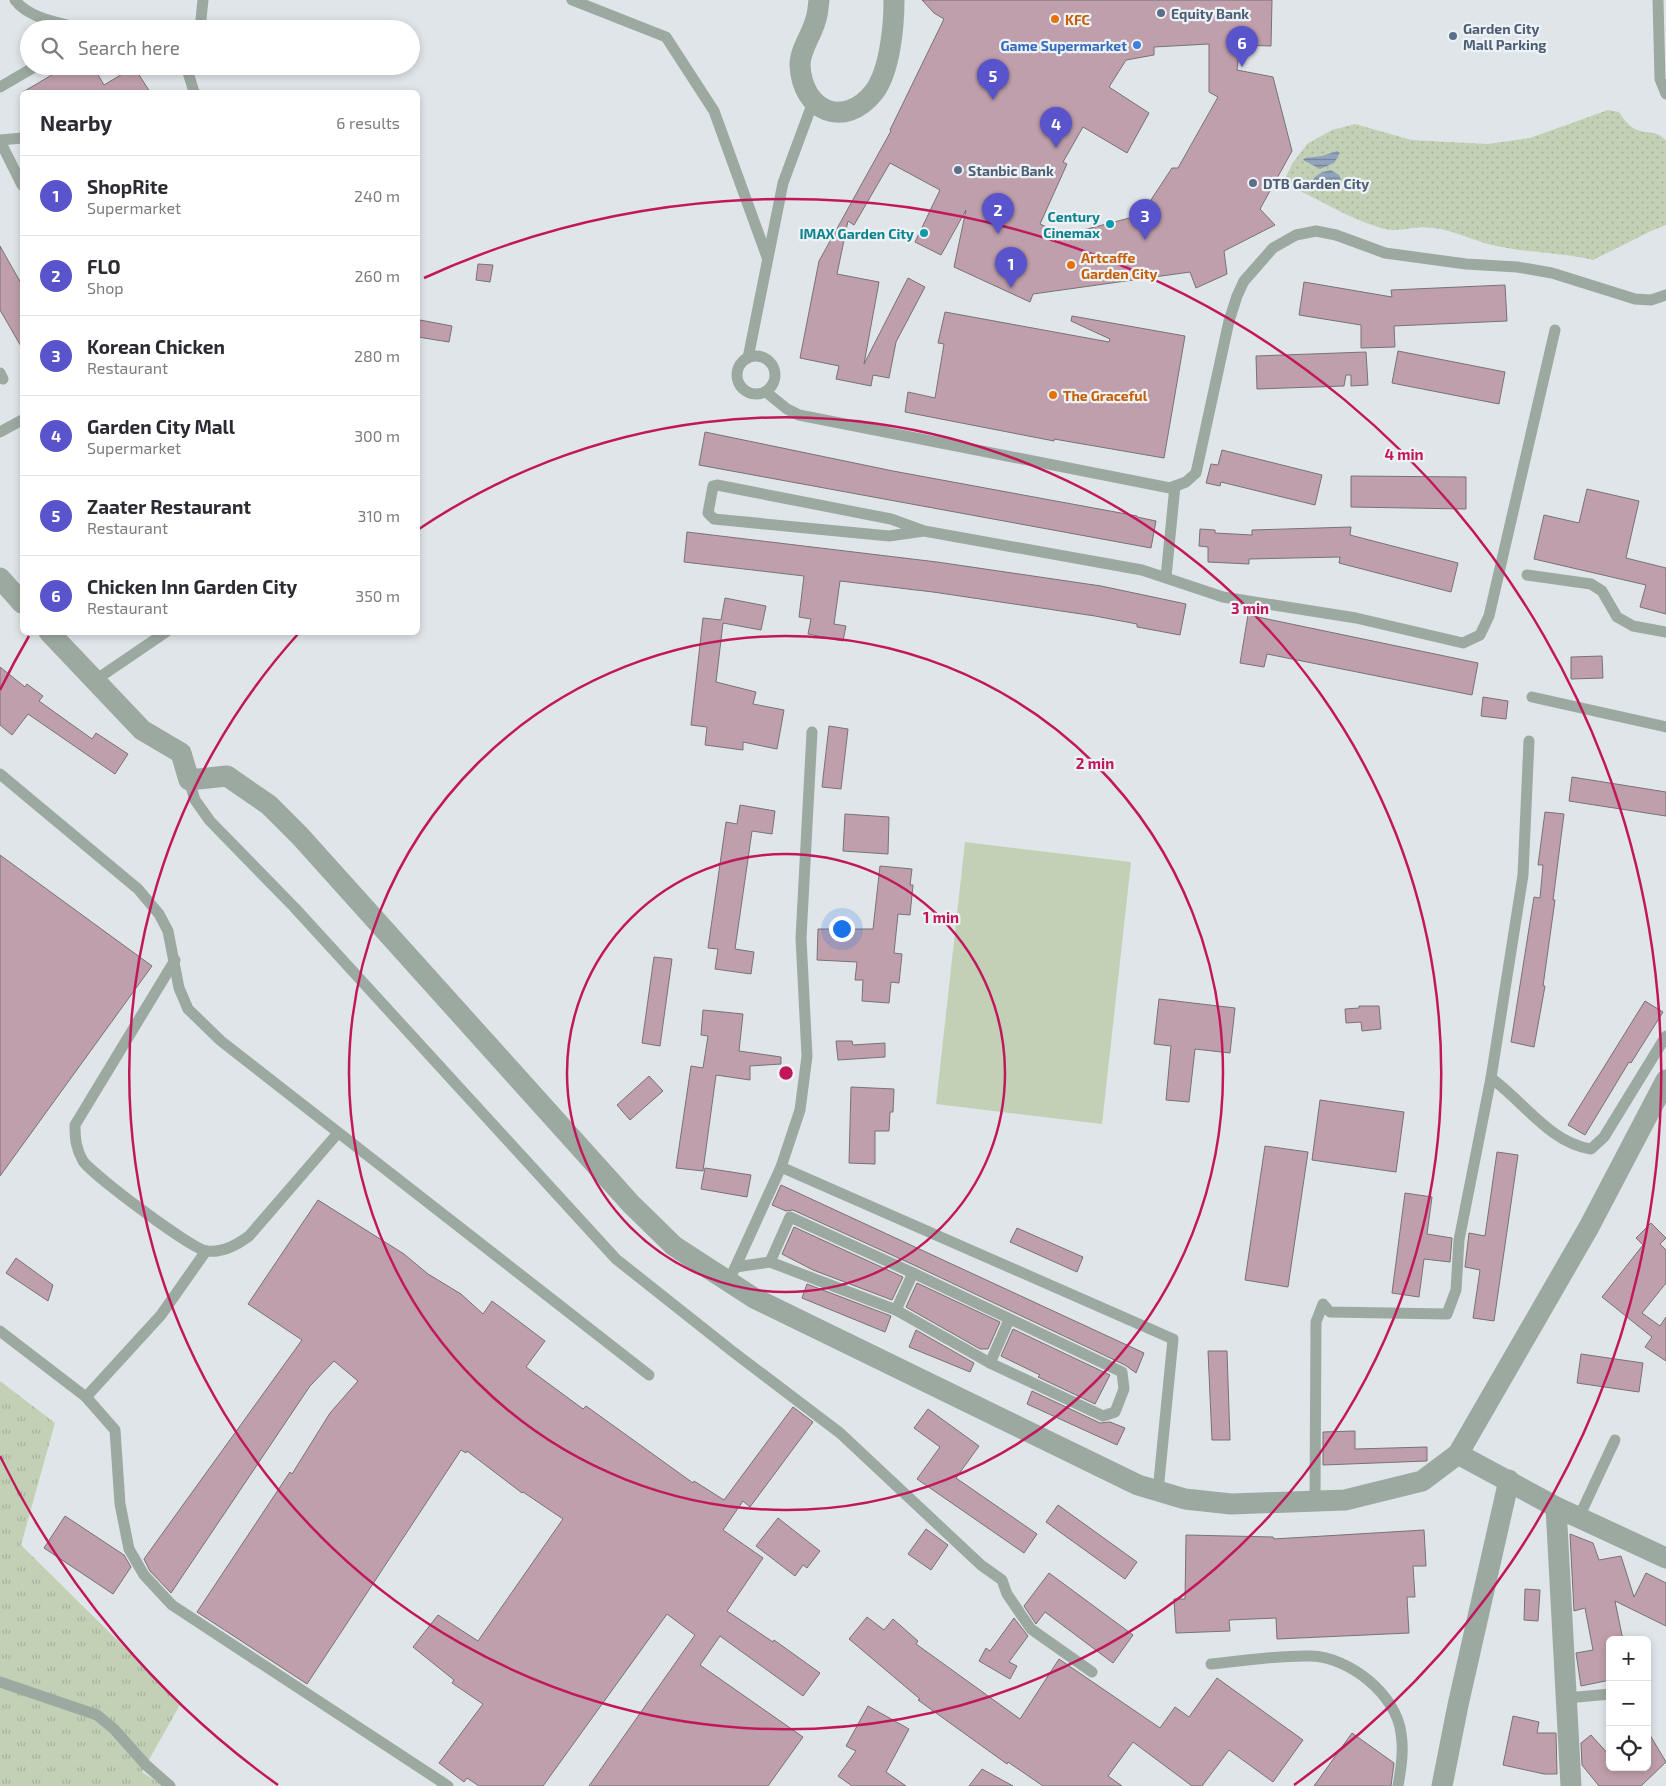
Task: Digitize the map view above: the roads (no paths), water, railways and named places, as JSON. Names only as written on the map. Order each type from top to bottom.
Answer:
[{"type":"street","points":[[820,0],[816,22],[800,64],[803,88],[813,102],[833,113],[846,112],[862,104],[874,91],[883,74],[894,22],[894,0]]},
{"type":"street","points":[[0,578],[13,598]]},
{"type":"street","points":[[53,635],[142,730],[180,753],[189,780],[227,776],[268,805],[359,901],[459,1016],[631,1204],[674,1246],[732,1275],[754,1298],[1138,1486],[1185,1499],[1231,1504],[1345,1500],[1422,1481],[1458,1454],[1588,1227],[1666,1080]]},
{"type":"street","points":[[1458,1454],[1556,1507],[1666,1558]]},
{"type":"street","points":[[1442,1786],[1509,1480]]},
{"type":"street","points":[[1556,1507],[1571,1786]]},
{"type":"lane","points":[[14,0],[20,7],[52,20]]},
{"type":"lane","points":[[201,20],[203,0]]},
{"type":"lane","points":[[572,0],[666,37],[714,111],[767,257]]},
{"type":"lane","points":[[1658,0],[1660,79],[1666,94]]},
{"type":"lane","points":[[0,87],[21,75]]},
{"type":"lane","points":[[189,75],[193,90]]},
{"type":"lane","points":[[748,358],[783,183],[813,102]]},
{"type":"lane","points":[[20,138],[0,140],[20,181]]},
{"type":"lane","points":[[766,392],[786,409],[799,415],[828,422],[1170,488],[1186,482],[1196,473],[1229,321],[1240,288],[1273,248],[1296,235],[1316,231],[1336,235],[1385,253],[1466,264],[1517,266],[1552,273],[1635,299],[1651,300],[1666,295]]},
{"type":"lane","points":[[924,531],[889,536],[714,519],[708,513],[713,486],[717,485],[891,519],[924,531],[1142,570],[1166,577],[1192,589],[1223,597],[1356,618],[1463,643],[1480,635],[1489,616],[1555,330]]},
{"type":"lane","points":[[761,357],[772,364],[774,383],[766,392],[754,395],[742,389],[738,384],[737,372],[743,361],[748,358],[761,357]]},
{"type":"lane","points":[[0,432],[20,421]]},
{"type":"lane","points":[[1166,577],[1175,486]]},
{"type":"lane","points":[[1527,575],[1592,584],[1602,591],[1617,617],[1633,626],[1666,632]]},
{"type":"lane","points":[[94,681],[162,635]]},
{"type":"lane","points":[[1532,697],[1666,727]]},
{"type":"lane","points":[[732,1275],[781,1167],[800,1110],[807,1056],[801,938],[812,732]]},
{"type":"lane","points":[[1316,1501],[1316,1322],[1323,1304],[1330,1312],[1447,1314],[1456,1290],[1459,1240],[1491,1078],[1523,875],[1529,740]]},
{"type":"lane","points":[[0,774],[138,889],[159,914],[168,931],[179,988],[188,1010],[221,1041],[649,1375]]},
{"type":"lane","points":[[189,780],[195,800],[210,821],[320,936],[616,1258],[732,1351],[840,1433],[981,1565],[1002,1580],[1007,1594],[1031,1629],[1092,1672]]},
{"type":"lane","points":[[175,960],[75,1125],[75,1145],[84,1163],[173,1234],[206,1251],[234,1248],[249,1236],[338,1133]]},
{"type":"lane","points":[[1491,1078],[1509,1091],[1559,1138],[1578,1147],[1591,1149],[1604,1136],[1666,1036]]},
{"type":"lane","points":[[781,1167],[1173,1340],[1158,1491]]},
{"type":"lane","points":[[732,1275],[770,1262],[896,1310],[990,1363],[1103,1416],[1115,1412],[1124,1389],[1122,1372],[1009,1320],[913,1272],[790,1217],[770,1262]]},
{"type":"lane","points":[[86,1397],[161,1315],[206,1251]]},
{"type":"lane","points":[[896,1310],[913,1272]]},
{"type":"lane","points":[[990,1363],[1009,1320]]},
{"type":"lane","points":[[0,1331],[86,1397],[114,1430],[120,1504],[129,1549],[150,1581],[172,1605],[448,1786]]},
{"type":"lane","points":[[1579,1517],[1615,1440]]},
{"type":"lane","points":[[1211,1664],[1312,1656],[1343,1663],[1370,1680],[1390,1707],[1401,1731],[1402,1764],[1398,1786]]},
{"type":"lane","points":[[0,1682],[97,1715],[114,1729],[146,1765],[170,1786]]},
{"type":"lane","points":[[1567,1698],[1606,1694]]},
{"type":"water","points":[[1337,151],[1340,153],[1334,163],[1320,169],[1303,160],[1305,158],[1322,156]]},
{"type":"water","points":[[1331,170],[1339,175],[1341,180],[1321,190],[1314,188],[1311,183],[1315,177]]},
{"type":"place","name":"Equity Bank","points":[[1161,13]]},
{"type":"place","name":"KFC","points":[[1055,19]]},
{"type":"place","name":"Garden City Mall Parking","points":[[1453,36]]},
{"type":"place","name":"Game Supermarket","points":[[1137,45]]},
{"type":"place","name":"Chicken Inn Garden City","points":[[1242,67]]},
{"type":"place","name":"Zaater Restaurant","points":[[993,100]]},
{"type":"place","name":"Garden City Mall","points":[[1056,148]]},
{"type":"place","name":"Stanbic Bank","points":[[958,170]]},
{"type":"place","name":"DTB Garden City","points":[[1253,183]]},
{"type":"place","name":"Century Cinemax","points":[[1110,224]]},
{"type":"place","name":"IMAX Garden City","points":[[924,233]]},
{"type":"place","name":"FLO","points":[[998,234]]},
{"type":"place","name":"Korean Chicken","points":[[1145,240]]},
{"type":"place","name":"Artcaffe Garden City","points":[[1071,265]]},
{"type":"place","name":"ShopRite","points":[[1011,288]]},
{"type":"place","name":"The Graceful","points":[[1053,395]]}]
